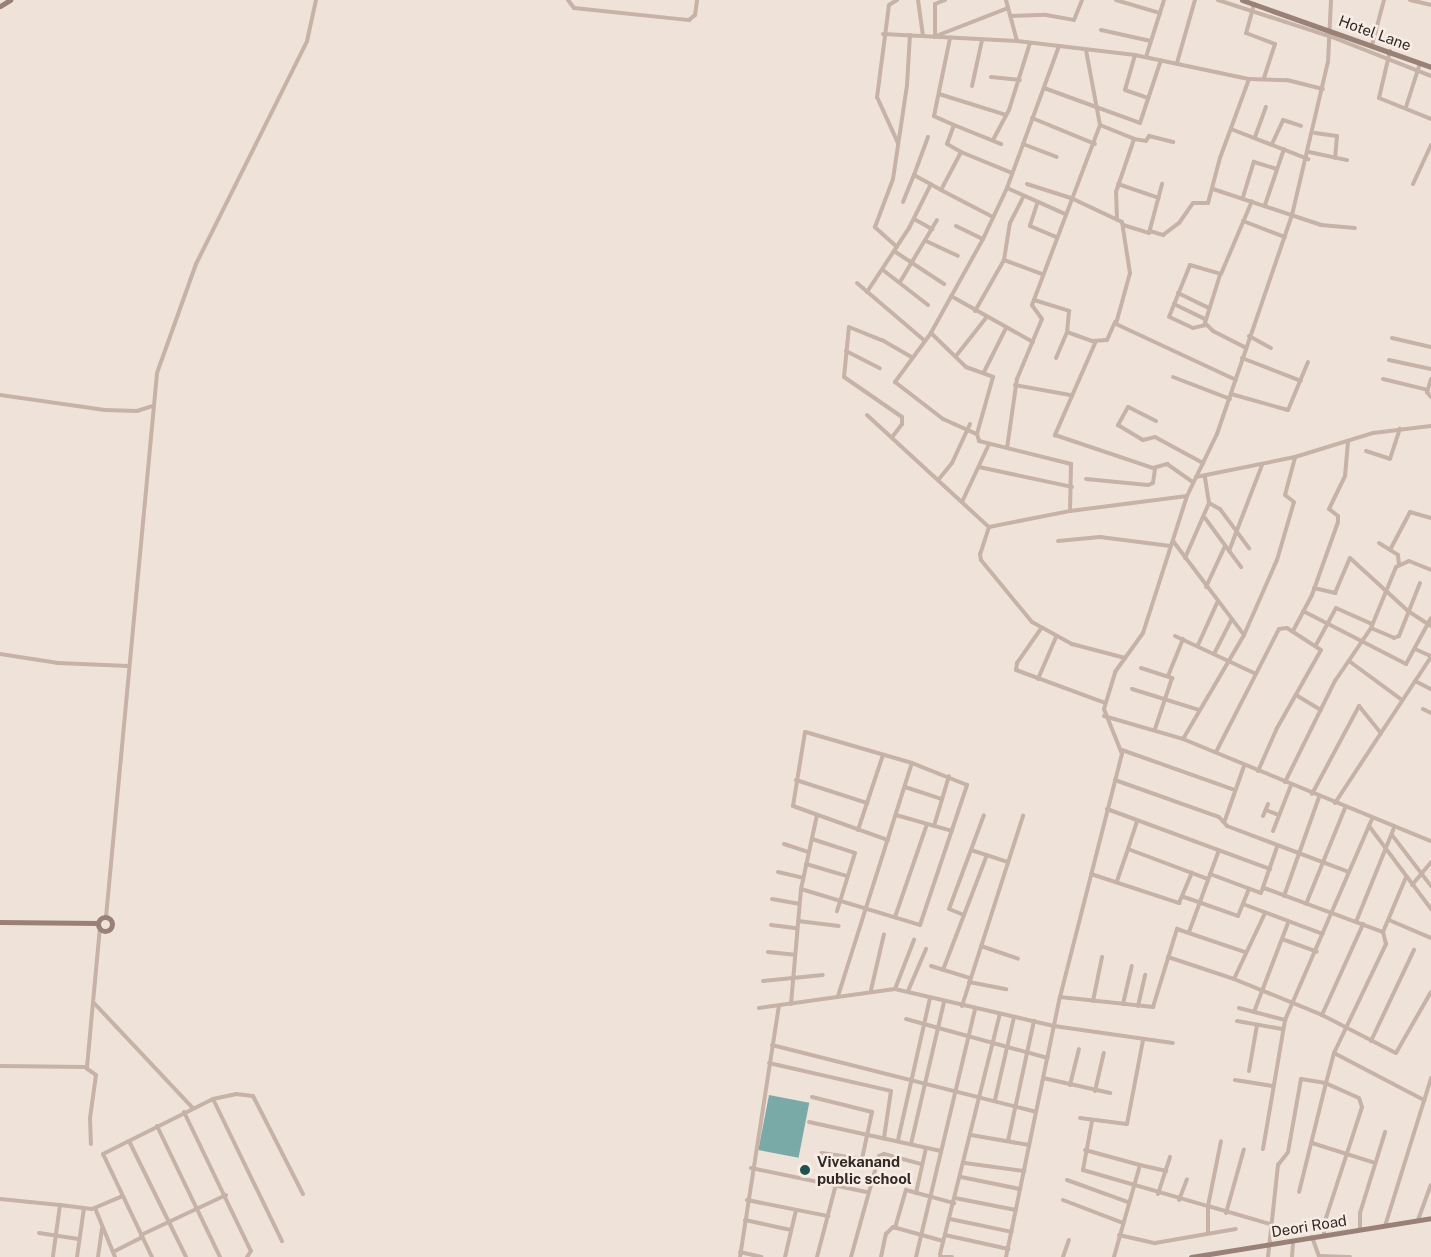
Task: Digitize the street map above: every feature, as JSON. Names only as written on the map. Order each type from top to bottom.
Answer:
[{"type":"street","points":[[0,6],[10,0]]},
{"type":"street","points":[[86,1068],[99,926],[106,917],[152,406],[157,373],[192,274],[281,98],[307,41],[316,0]]},
{"type":"street","points":[[568,0],[574,8],[689,20],[695,15],[697,0]]},
{"type":"street","points":[[897,0],[889,5],[877,97],[898,144]]},
{"type":"street","points":[[918,0],[924,36]]},
{"type":"street","points":[[935,36],[935,4],[945,0]]},
{"type":"street","points":[[1006,0],[1017,41]]},
{"type":"street","points":[[1010,16],[1046,15],[1074,20],[1082,0]]},
{"type":"street","points":[[1116,0],[1160,13]]},
{"type":"street","points":[[1146,57],[1164,0]]},
{"type":"street","points":[[1177,63],[1195,0]]},
{"type":"street","points":[[1218,0],[1253,7],[1246,33],[1275,44],[1264,78]]},
{"type":"street","name":"Hotel Lane","points":[[1242,0],[1253,7],[1372,45],[1389,55],[1419,67],[1431,67]]},
{"type":"street","points":[[1006,1257],[1060,997],[1122,750],[1104,716],[1106,703],[1115,672],[1143,633],[1187,496],[1230,397],[1245,347],[1285,237],[1310,152],[1323,89],[1332,33],[1330,0]]},
{"type":"street","points":[[1372,45],[1384,0]]},
{"type":"street","points":[[1410,0],[1431,5]]},
{"type":"street","points":[[935,36],[1008,8]]},
{"type":"street","points":[[1101,30],[1151,41]]},
{"type":"street","points":[[1332,33],[1389,55],[1379,98],[1406,106],[1431,119]]},
{"type":"street","points":[[884,34],[1017,41],[1059,46],[1146,57],[1250,79],[1264,78],[1323,89]]},
{"type":"street","points":[[897,246],[875,227],[892,182],[910,35]]},
{"type":"street","points":[[950,38],[934,116],[1001,144]]},
{"type":"street","points":[[972,86],[982,40]]},
{"type":"street","points":[[993,140],[1020,80],[1030,43]]},
{"type":"street","points":[[977,434],[966,432],[896,386],[896,380],[931,333],[983,239],[1007,188],[1059,46]]},
{"type":"street","points":[[1007,448],[1015,385],[1042,319],[1032,306],[1071,198],[1095,144],[1100,125],[1086,50]]},
{"type":"street","points":[[1135,56],[1125,90],[1148,98]]},
{"type":"street","points":[[1044,88],[1098,106],[1138,123],[1161,60]]},
{"type":"street","points":[[1406,106],[1419,67],[1431,76]]},
{"type":"street","points":[[990,77],[1020,80]]},
{"type":"street","points":[[1027,184],[1071,198],[1117,219],[1123,225],[1164,235],[1179,223],[1193,203],[1207,204],[1250,79]]},
{"type":"street","points":[[939,94],[1006,115]]},
{"type":"street","points":[[1256,137],[1266,107]]},
{"type":"street","points":[[1032,118],[1095,144]]},
{"type":"street","points":[[1272,144],[1283,120],[1301,126]]},
{"type":"street","points":[[954,125],[947,144],[1012,173]]},
{"type":"street","points":[[1100,125],[1134,139],[1146,141],[1149,136],[1173,142]]},
{"type":"street","points":[[1232,129],[1308,159]]},
{"type":"street","points":[[1314,133],[1337,136],[1335,158]]},
{"type":"street","points":[[903,202],[928,136]]},
{"type":"street","points":[[1117,219],[1118,184],[1134,139]]},
{"type":"street","points":[[1023,144],[1057,157]]},
{"type":"street","points":[[1413,184],[1431,145]]},
{"type":"street","points":[[1265,205],[1284,149]]},
{"type":"street","points":[[941,190],[961,152]]},
{"type":"street","points":[[1310,152],[1347,160]]},
{"type":"street","points":[[1243,197],[1253,163],[1277,169]]},
{"type":"street","points":[[914,175],[993,217]]},
{"type":"street","points":[[867,292],[914,219],[931,184]]},
{"type":"street","points":[[1118,184],[1159,198]]},
{"type":"street","points":[[1150,231],[1162,184]]},
{"type":"street","points":[[1007,188],[1037,204],[1065,214]]},
{"type":"street","points":[[1213,189],[1243,197],[1321,225],[1355,228]]},
{"type":"street","points":[[975,311],[1004,260],[1010,223],[1023,197]]},
{"type":"street","points":[[1206,326],[1205,318],[1220,275],[1252,201]]},
{"type":"street","points":[[1037,204],[1030,226],[1056,237]]},
{"type":"street","points":[[914,219],[932,229]]},
{"type":"street","points":[[900,282],[913,264],[937,220]]},
{"type":"street","points":[[1243,221],[1285,237]]},
{"type":"street","points":[[1066,332],[1096,341],[1108,338],[1130,279],[1123,225]]},
{"type":"street","points":[[956,226],[983,239]]},
{"type":"street","points":[[926,241],[958,256]]},
{"type":"street","points":[[894,251],[944,284]]},
{"type":"street","points":[[1004,260],[1042,274]]},
{"type":"street","points":[[1220,275],[1191,265],[1170,318],[1193,328],[1206,326],[1245,347]]},
{"type":"street","points":[[883,270],[928,305]]},
{"type":"street","points":[[857,283],[925,340]]},
{"type":"street","points":[[1178,293],[1209,308]]},
{"type":"street","points":[[951,296],[986,318],[1033,342]]},
{"type":"street","points":[[1034,300],[1069,311],[1066,332],[1056,358]]},
{"type":"street","points":[[1174,304],[1205,318]]},
{"type":"street","points":[[956,356],[986,318]]},
{"type":"street","points":[[1115,322],[1236,380]]},
{"type":"street","points":[[894,436],[903,418],[845,379],[848,330],[854,326],[911,357]]},
{"type":"street","points":[[984,372],[1006,328]]},
{"type":"street","points":[[931,333],[966,367],[984,372],[993,379],[977,434],[979,441],[1071,464],[1070,511]]},
{"type":"street","points":[[1249,336],[1271,348]]},
{"type":"street","points":[[1392,338],[1431,346]]},
{"type":"street","points":[[1096,341],[1070,395],[1056,436],[1155,468],[1167,464],[1194,480],[1295,457],[1348,441],[1400,429],[1431,426]]},
{"type":"street","points":[[846,351],[880,368]]},
{"type":"street","points":[[1242,357],[1301,381]]},
{"type":"street","points":[[1389,360],[1431,369]]},
{"type":"street","points":[[1173,377],[1230,397],[1286,411],[1308,362]]},
{"type":"street","points":[[1383,379],[1428,390]]},
{"type":"street","points":[[1431,379],[1428,390],[1431,397]]},
{"type":"street","points":[[1015,385],[1070,395]]},
{"type":"street","points":[[0,395],[105,410],[137,411],[152,406]]},
{"type":"street","points":[[1156,421],[1128,407],[1118,425],[1143,440],[1155,436],[1203,463]]},
{"type":"street","points":[[867,415],[894,436],[988,526]]},
{"type":"street","points":[[939,479],[952,462],[970,424]]},
{"type":"street","points":[[1366,451],[1390,459],[1400,429]]},
{"type":"street","points":[[1293,631],[1314,588],[1338,520],[1329,509],[1345,476],[1348,441]]},
{"type":"street","points":[[962,502],[989,444]]},
{"type":"street","points":[[1183,739],[1244,635],[1287,533],[1294,502],[1285,495],[1295,457]]},
{"type":"street","points":[[1229,551],[1262,464]]},
{"type":"street","points":[[979,468],[1072,487]]},
{"type":"street","points":[[1086,479],[1148,485],[1153,483],[1155,468]]},
{"type":"street","points":[[1185,558],[1209,503],[1205,477]]},
{"type":"street","points":[[988,526],[1070,511],[1187,496]]},
{"type":"street","points":[[1209,503],[1220,509],[1249,548]]},
{"type":"street","points":[[1390,550],[1410,512],[1431,518]]},
{"type":"street","points":[[1204,518],[1241,567]]},
{"type":"street","points":[[988,526],[981,560],[1040,630],[1125,658]]},
{"type":"street","points":[[1058,541],[1100,537],[1170,546]]},
{"type":"street","points":[[1173,541],[1217,603],[1244,635]]},
{"type":"street","points":[[1285,782],[1321,710],[1349,661],[1363,643],[1399,564],[1400,557],[1379,543]]},
{"type":"street","points":[[1205,587],[1225,546]]},
{"type":"street","points":[[1314,588],[1335,593],[1349,558],[1408,611],[1429,625]]},
{"type":"street","points":[[1399,564],[1410,561],[1431,570]]},
{"type":"street","points":[[1316,645],[1337,608],[1396,638],[1420,583]]},
{"type":"street","points":[[1198,645],[1217,603]]},
{"type":"street","points":[[1303,612],[1405,664],[1431,618]]},
{"type":"street","points":[[1215,652],[1231,620]]},
{"type":"street","points":[[1216,752],[1281,627],[1293,631],[1316,645],[1320,652],[1258,771]]},
{"type":"street","points":[[1040,630],[1016,665],[1017,671],[1106,703]]},
{"type":"street","points":[[1175,636],[1215,652],[1256,674]]},
{"type":"street","points":[[1038,679],[1056,637]]},
{"type":"street","points":[[1168,676],[1183,639]]},
{"type":"street","points":[[1335,803],[1431,656],[1415,649]]},
{"type":"street","points":[[0,654],[58,663],[128,666]]},
{"type":"street","points":[[1349,661],[1402,700]]},
{"type":"street","points":[[1141,668],[1172,678],[1155,729]]},
{"type":"street","points":[[1415,681],[1431,689]]},
{"type":"street","points":[[1132,689],[1199,710]]},
{"type":"street","points":[[1296,695],[1321,710]]},
{"type":"street","points":[[1312,794],[1359,705],[1381,734]]},
{"type":"street","points":[[1423,708],[1431,713]]},
{"type":"street","points":[[1104,716],[1183,739],[1345,808],[1431,841]]},
{"type":"street","points":[[801,889],[920,925],[967,784],[912,763],[807,731],[796,780],[793,806],[888,840]]},
{"type":"street","points":[[1122,750],[1235,790]]},
{"type":"street","points":[[858,830],[883,754]]},
{"type":"street","points":[[838,996],[912,763]]},
{"type":"street","points":[[1225,821],[1244,766]]},
{"type":"street","points":[[934,826],[949,776]]},
{"type":"street","points":[[796,780],[867,803]]},
{"type":"street","points":[[1115,780],[1225,821],[1227,826],[1277,848],[1348,872]]},
{"type":"street","points":[[1273,831],[1291,785]]},
{"type":"street","points":[[905,787],[942,799]]},
{"type":"street","points":[[1284,896],[1319,797]]},
{"type":"street","points":[[1263,816],[1268,804]]},
{"type":"street","points":[[1306,904],[1345,808]]},
{"type":"street","points":[[1107,809],[1270,869]]},
{"type":"street","points":[[1266,810],[1279,815]]},
{"type":"street","points":[[791,1004],[801,889],[817,815]]},
{"type":"street","points":[[896,815],[952,831]]},
{"type":"street","points":[[964,915],[949,909],[984,815]]},
{"type":"street","points":[[962,1006],[1023,816]]},
{"type":"street","points":[[1263,1149],[1282,1029],[1292,1002],[1317,952],[1348,872],[1372,819]]},
{"type":"street","points":[[1117,881],[1137,821]]},
{"type":"street","points":[[895,917],[927,824]]},
{"type":"street","points":[[1370,826],[1431,909]]},
{"type":"street","points":[[1356,922],[1394,828]]},
{"type":"street","points":[[1392,835],[1431,886]]},
{"type":"street","points":[[812,838],[854,852],[837,911]]},
{"type":"street","points":[[784,844],[809,852]]},
{"type":"street","points":[[1128,849],[1192,873],[1209,876],[1261,893],[1277,848]]},
{"type":"street","points":[[971,850],[1008,862]]},
{"type":"street","points":[[1189,932],[1219,850]]},
{"type":"street","points":[[943,970],[987,855]]},
{"type":"street","points":[[1412,885],[1423,876],[1431,862]]},
{"type":"street","points":[[806,864],[847,876]]},
{"type":"street","points":[[778,872],[803,878]]},
{"type":"street","points":[[1091,874],[1179,903],[1184,897],[1192,873]]},
{"type":"street","points":[[1299,1192],[1334,1053],[1386,944],[1383,932],[1406,878]]},
{"type":"street","points":[[1264,888],[1383,932]]},
{"type":"street","points":[[1184,897],[1238,916],[1249,889]]},
{"type":"street","points":[[772,899],[799,904]]},
{"type":"street","points":[[1243,904],[1288,923],[1324,934]]},
{"type":"street","points":[[1234,979],[1265,913]]},
{"type":"street","points":[[0,922],[99,926],[105,931],[111,927],[111,921],[106,917]]},
{"type":"street","points":[[798,921],[839,926]]},
{"type":"street","points":[[1389,921],[1431,938]]},
{"type":"street","points":[[1254,1012],[1288,923]]},
{"type":"street","points":[[1322,1015],[1363,924]]},
{"type":"street","points":[[771,925],[797,928]]},
{"type":"street","points":[[1060,997],[1154,1006],[1176,930],[1189,932],[1245,952]]},
{"type":"street","points":[[871,990],[885,934]]},
{"type":"street","points":[[1282,939],[1317,952]]},
{"type":"street","points":[[895,989],[914,940]]},
{"type":"street","points":[[981,946],[1018,959]]},
{"type":"street","points":[[908,991],[926,949]]},
{"type":"street","points":[[1371,1041],[1414,950]]},
{"type":"street","points":[[768,952],[795,955]]},
{"type":"street","points":[[1093,1001],[1102,957]]},
{"type":"street","points":[[1168,957],[1234,979],[1292,1002],[1398,1052],[1431,992]]},
{"type":"street","points":[[931,966],[970,980],[1006,988]]},
{"type":"street","points":[[1123,1004],[1132,966]]},
{"type":"street","points":[[763,981],[823,975]]},
{"type":"street","points":[[1138,1006],[1145,975]]},
{"type":"street","points":[[759,1008],[871,990],[895,989],[1054,1026],[1173,1044]]},
{"type":"street","points":[[898,1140],[910,1078],[930,998]]},
{"type":"street","points":[[93,1001],[193,1108]]},
{"type":"street","points":[[911,1144],[944,1002]]},
{"type":"street","points":[[761,1257],[740,1255],[751,1168],[779,1005]]},
{"type":"street","points":[[1239,1008],[1285,1020]]},
{"type":"street","points":[[916,1257],[975,1009]]},
{"type":"street","points":[[952,1257],[940,1256],[965,1163],[1000,1014]]},
{"type":"street","points":[[995,1100],[1009,1048],[1014,1017]]},
{"type":"street","points":[[906,1019],[1048,1058]]},
{"type":"street","points":[[1237,1021],[1282,1029]]},
{"type":"street","points":[[1008,1140],[1034,1022]]},
{"type":"street","points":[[1249,1071],[1257,1025]]},
{"type":"street","points":[[1080,1118],[1127,1124],[1143,1040]]},
{"type":"street","points":[[772,1045],[910,1078],[1036,1112]]},
{"type":"street","points":[[1070,1084],[1079,1049]]},
{"type":"street","points":[[1095,1091],[1104,1053]]},
{"type":"street","points":[[1334,1053],[1424,1100]]},
{"type":"street","points":[[769,1064],[891,1091],[884,1138]]},
{"type":"street","points":[[0,1066],[86,1068],[96,1075],[90,1118],[91,1144]]},
{"type":"street","points":[[1043,1078],[1110,1093]]},
{"type":"street","points":[[1385,1226],[1431,1078]]},
{"type":"street","points":[[1268,1257],[1278,1165],[1288,1152],[1298,1084],[1301,1079],[1326,1083],[1362,1101],[1324,1224],[1324,1235]]},
{"type":"street","points":[[1235,1080],[1273,1086]]},
{"type":"street","points":[[152,1257],[103,1156],[213,1099],[236,1094],[253,1096],[303,1194]]},
{"type":"street","points":[[812,1097],[870,1110],[860,1160],[821,1153]]},
{"type":"street","points":[[213,1099],[282,1241]]},
{"type":"street","points":[[184,1112],[251,1251],[247,1257]]},
{"type":"street","points":[[1092,1121],[1083,1170],[1158,1194],[1270,1224]]},
{"type":"street","points":[[809,1122],[941,1151]]},
{"type":"street","points":[[157,1126],[220,1257]]},
{"type":"street","points":[[1360,1231],[1360,1213],[1385,1132]]},
{"type":"street","points":[[971,1135],[1029,1145]]},
{"type":"street","points":[[129,1141],[186,1257]]},
{"type":"street","points":[[1208,1233],[1208,1206],[1221,1141]]},
{"type":"street","points":[[1312,1143],[1375,1163]]},
{"type":"street","points":[[916,1192],[926,1148]]},
{"type":"street","points":[[1226,1213],[1244,1149]]},
{"type":"street","points":[[1085,1150],[1166,1171]]},
{"type":"street","points":[[851,1257],[867,1192],[882,1154],[922,1164]]},
{"type":"street","points":[[1158,1194],[1170,1157]]},
{"type":"street","points":[[965,1163],[1024,1171]]},
{"type":"street","points":[[1114,1257],[1140,1165]]},
{"type":"street","points":[[751,1168],[867,1192]]},
{"type":"street","points":[[961,1177],[1020,1189]]},
{"type":"street","points":[[1179,1200],[1187,1179]]},
{"type":"street","points":[[1067,1180],[1128,1202]]},
{"type":"street","points":[[817,1257],[836,1184]]},
{"type":"street","points":[[1418,1220],[1431,1185]]},
{"type":"street","points":[[881,1257],[886,1234],[895,1228],[904,1191],[1016,1210]]},
{"type":"street","points":[[0,1199],[95,1208],[122,1196]]},
{"type":"street","points":[[115,1251],[141,1236],[226,1196]]},
{"type":"street","points":[[747,1200],[828,1216]]},
{"type":"street","points":[[1063,1200],[1123,1223]]},
{"type":"street","points":[[53,1256],[60,1206]]},
{"type":"street","points":[[77,1257],[84,1208]]},
{"type":"street","points":[[95,1208],[115,1251],[115,1257]]},
{"type":"street","points":[[785,1257],[796,1209]]},
{"type":"street","name":"Deori Road","points":[[1195,1257],[1232,1254],[1269,1244],[1431,1218]]},
{"type":"street","points":[[950,1219],[1012,1232]]},
{"type":"street","points":[[745,1220],[791,1230]]},
{"type":"street","points":[[98,1257],[103,1227]]},
{"type":"street","points":[[895,1228],[943,1241]]},
{"type":"street","points":[[1119,1235],[1155,1243],[1236,1228]]},
{"type":"street","points":[[39,1233],[79,1239]]},
{"type":"street","points":[[945,1234],[1008,1249]]},
{"type":"street","points":[[1312,1237],[1319,1256],[1350,1257]]},
{"type":"street","points":[[1063,1257],[1069,1240]]},
{"type":"street","points":[[1292,1257],[1293,1240]]},
{"type":"water","points":[[769,1095],[809,1103],[799,1158],[758,1150]]},
{"type":"place","name":"Vivekanand public school","points":[[805,1170]]}]
